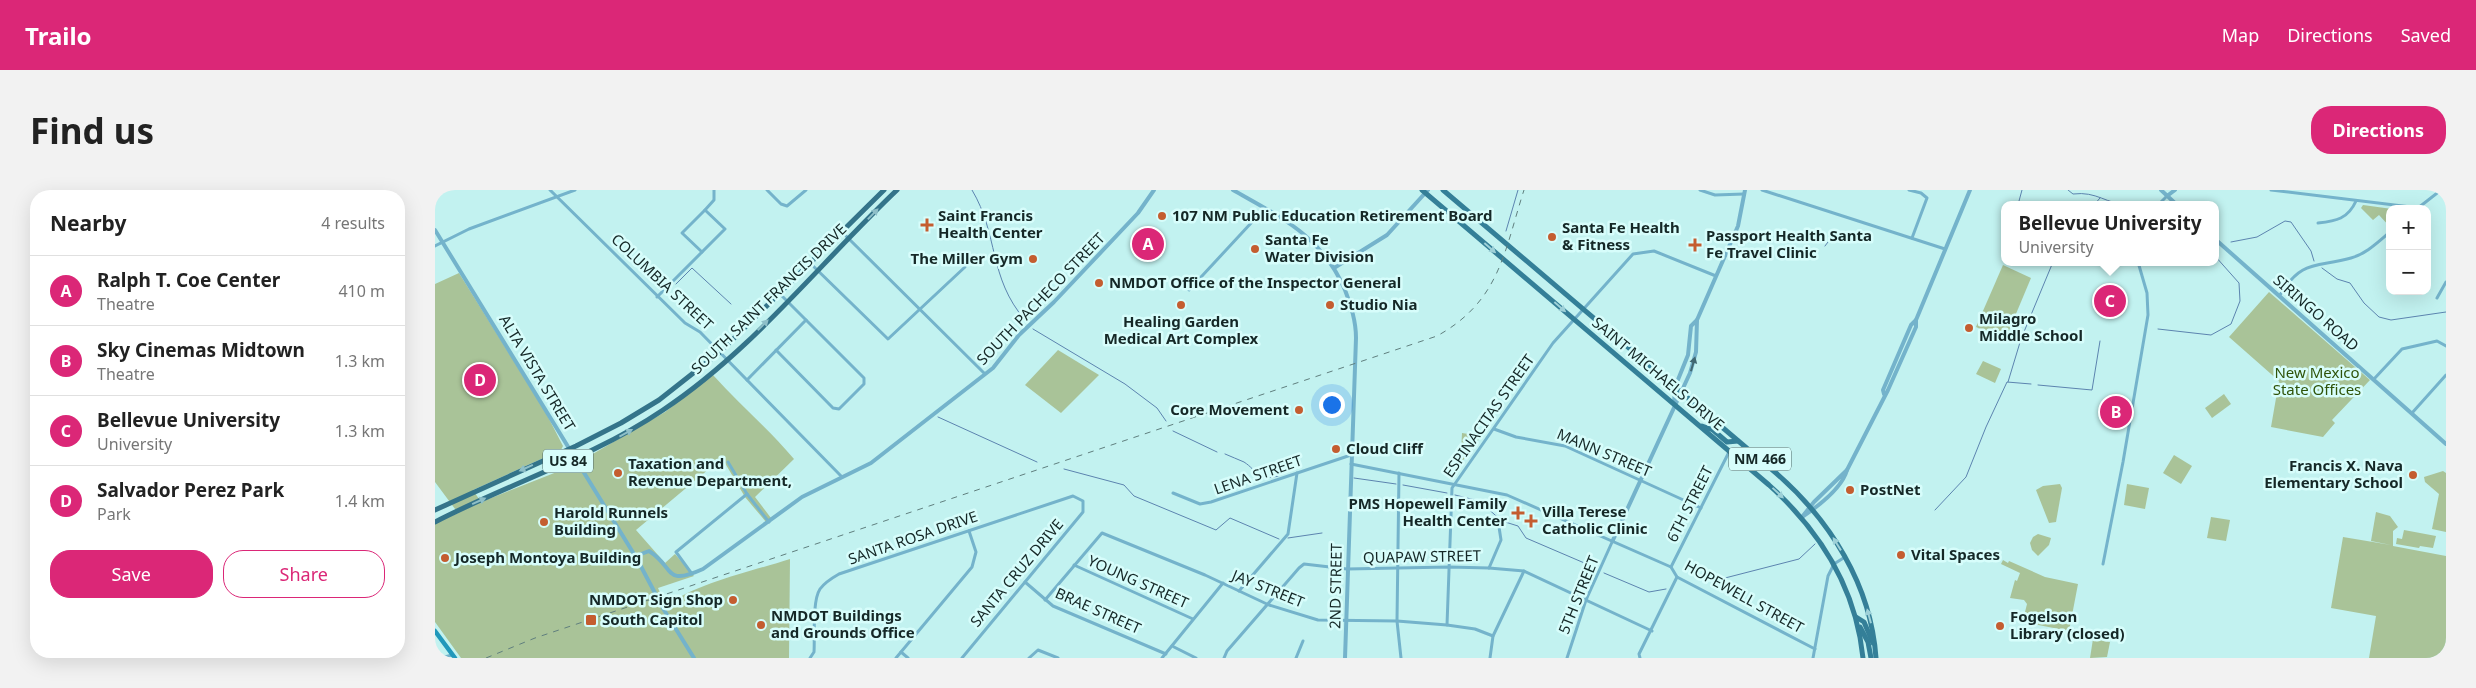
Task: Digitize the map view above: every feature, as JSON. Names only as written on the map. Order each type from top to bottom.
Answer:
[{"type":"highway","name":"SOUTH SAINT FRANCIS DRIVE","points":[[435,510],[613,428],[659,400],[719,352],[884,190]]},
{"type":"highway","name":"SOUTH SAINT FRANCIS DRIVE","points":[[435,522],[619,437],[662,411],[728,359],[897,190]]},
{"type":"main road","name":"SAINT MICHAELS DRIVE","points":[[1443,190],[1772,470],[1812,508],[1845,557],[1864,599],[1877,658]]},
{"type":"main road","name":"SAINT MICHAELS DRIVE","points":[[1425,191],[1776,491],[1802,517],[1834,564],[1845,588],[1856,620],[1863,658]]},
{"type":"main road","points":[[1699,425],[1713,430],[1727,442],[1738,441]]},
{"type":"main road","points":[[1729,451],[1739,450],[1752,461],[1772,470]]},
{"type":"main road","points":[[1856,620],[1864,622],[1876,649]]},
{"type":"main road","points":[[1856,620],[1868,642],[1871,658]]},
{"type":"main road","points":[[435,631],[454,656]]},
{"type":"street","name":"COLUMBIA STREET","points":[[550,190],[657,297],[685,323],[700,332],[728,359],[842,478]]},
{"type":"street","points":[[435,246],[443,241],[575,190]]},
{"type":"street","points":[[702,252],[682,232],[714,200],[714,190]]},
{"type":"street","points":[[767,190],[781,204],[787,206],[806,190]]},
{"type":"street","name":"SOUTH PACHECO STREET","points":[[692,574],[703,569],[804,496],[871,463],[985,374],[997,364],[1019,335],[1054,302],[1138,213],[1154,190]]},
{"type":"street","name":"2ND STREET","points":[[1233,190],[1305,234],[1325,254],[1334,268],[1353,311],[1356,328],[1345,658]]},
{"type":"street","points":[[1700,190],[1715,195],[1744,192]]},
{"type":"street","points":[[1762,190],[1772,191],[1945,249]]},
{"type":"street","points":[[1909,190],[1921,193],[1927,198],[1912,238]]},
{"type":"street","points":[[1802,517],[1847,470],[1901,360],[1911,325],[1916,320],[1970,190]]},
{"type":"street","points":[[2161,190],[2173,201]]},
{"type":"street","points":[[2163,201],[2175,190]]},
{"type":"street","points":[[2271,190],[2391,205]]},
{"type":"street","points":[[2422,205],[2441,190]]},
{"type":"street","points":[[1334,268],[1387,235],[1425,191]]},
{"type":"street","name":"5TH STREET","points":[[1567,658],[1586,600],[1674,404],[1682,393],[1694,361],[1697,320],[1738,226],[1744,192]]},
{"type":"street","points":[[2318,224],[2339,220],[2352,211],[2356,201]]},
{"type":"street","points":[[1189,290],[1265,208]]},
{"type":"street","points":[[657,297],[725,229],[705,210]]},
{"type":"street","name":"ALTA VISTA STREET","points":[[435,230],[571,448],[694,658]]},
{"type":"street","points":[[841,231],[985,374]]},
{"type":"street","points":[[2280,295],[2300,271],[2317,264],[2353,258],[2369,249],[2386,235]]},
{"type":"street","name":"SIRINGO ROAD","points":[[2219,242],[2446,444]]},
{"type":"street","name":"ESPINACITAS STREET","points":[[1447,625],[1454,484],[1553,343],[1633,254],[1654,250],[1716,276]]},
{"type":"street","points":[[810,263],[886,338],[892,336],[921,310],[965,267]]},
{"type":"street","points":[[2103,564],[2149,303],[2139,266]]},
{"type":"street","points":[[2437,298],[2446,282]]},
{"type":"street","points":[[776,350],[833,408],[839,409],[864,384],[864,378],[779,293]]},
{"type":"street","points":[[747,380],[806,320]]},
{"type":"street","name":"5TH STREET","points":[[1674,404],[1675,387],[1688,355],[1691,326],[1697,320]]},
{"type":"street","points":[[2374,379],[2402,349],[2437,341],[2446,346]]},
{"type":"street","points":[[2412,413],[2446,375]]},
{"type":"street","name":"MANN STREET","points":[[1494,429],[1516,437],[1565,446],[1701,508]]},
{"type":"street","name":"6TH STREET","points":[[1671,567],[1729,451]]},
{"type":"street","name":"LENA STREET","points":[[1173,493],[1200,504],[1211,502],[1351,455]]},
{"type":"street","points":[[729,462],[747,494],[769,522]]},
{"type":"street","name":"HOPEWELL STREET","points":[[1351,464],[1514,498],[1671,567],[1677,577],[1815,649]]},
{"type":"street","points":[[1399,473],[1397,621],[1401,658]]},
{"type":"street","points":[[1239,591],[1288,534],[1297,474]]},
{"type":"street","points":[[635,556],[649,551],[674,576],[682,577],[692,574],[677,554],[679,549],[747,494]]},
{"type":"street","name":"SANTA ROSA DRIVE","points":[[810,658],[815,652],[817,599],[821,588],[827,581],[839,574],[1073,496],[1083,501]]},
{"type":"street","name":"SANTA CRUZ DRIVE","points":[[961,658],[1083,512],[1083,501]]},
{"type":"street","points":[[1489,568],[1501,540],[1499,527]]},
{"type":"street","points":[[896,658],[972,567],[976,552],[969,531]]},
{"type":"street","name":"JAY STREET","points":[[1074,565],[1102,533],[1269,604],[1318,620],[1347,622],[1397,621],[1447,625],[1475,629],[1493,636]]},
{"type":"street","points":[[1813,658],[1827,576],[1834,564],[1845,557]]},
{"type":"street","points":[[1045,600],[1074,565]]},
{"type":"street","name":"YOUNG STREET","points":[[1074,565],[1193,619]]},
{"type":"street","name":"QUAPAW STREET","points":[[1224,658],[1227,651],[1301,566],[1347,569],[1399,567],[1489,568],[1524,572],[1651,631]]},
{"type":"street","points":[[1490,658],[1493,636],[1524,572]]},
{"type":"street","points":[[1640,658],[1639,654],[1677,577]]},
{"type":"street","name":"BRAE STREET","points":[[1025,582],[1053,606],[1166,654]]},
{"type":"street","points":[[1162,658],[1223,583]]},
{"type":"street","points":[[1296,658],[1303,642]]},
{"type":"street","points":[[1172,646],[1196,658]]},
{"type":"street","points":[[1029,658],[1035,651],[1044,652],[1058,658]]},
{"type":"street","points":[[901,652],[908,658]]},
{"type":"street","points":[[1044,652],[1044,658]]},
{"type":"street","points":[[441,658],[454,656]]},
{"type":"green space","points":[[2363,205],[2386,208],[2386,223],[2379,215],[2373,220],[2361,208]]},
{"type":"green space","points":[[2003,266],[2031,278],[2005,340],[1976,327]]},
{"type":"green space","points":[[459,273],[546,413],[563,446],[561,450],[473,490],[481,502],[572,466],[665,412],[713,375],[794,459],[755,497],[771,518],[766,522],[745,497],[722,458],[636,530],[665,563],[675,554],[694,576],[658,588],[666,606],[678,598],[709,584],[790,559],[789,658],[461,658],[435,622],[435,523],[458,513],[435,482],[435,284]]},
{"type":"green space","name":"New Mexico State Offices","points":[[2269,292],[2370,380],[2332,420],[2335,423],[2323,437],[2271,427],[2279,381],[2229,337]]},
{"type":"green space","points":[[1058,350],[1099,375],[1061,413],[1025,385]]},
{"type":"green space","points":[[1983,361],[2001,369],[1995,383],[1976,374]]},
{"type":"green space","points":[[2224,394],[2231,404],[2212,418],[2205,408]]},
{"type":"green space","points":[[1462,433],[1481,436],[1468,456],[1457,465],[1453,464],[1451,460],[1453,456],[1461,453]]},
{"type":"green space","points":[[2174,455],[2192,466],[2181,484],[2163,473]]},
{"type":"green space","points":[[2443,471],[2446,473],[2446,532],[2432,529],[2439,494],[2425,482],[2424,477]]},
{"type":"green space","points":[[2060,484],[2062,488],[2056,522],[2049,523],[2036,490],[2043,486]]},
{"type":"green space","points":[[2127,484],[2149,488],[2145,509],[2124,505]]},
{"type":"green space","points":[[2376,512],[2390,516],[2398,527],[2393,531],[2393,546],[2446,556],[2446,658],[2369,658],[2376,616],[2331,608],[2343,537],[2391,545],[2371,541]]},
{"type":"green space","points":[[2211,517],[2230,520],[2226,541],[2207,538]]},
{"type":"green space","points":[[2404,530],[2436,536],[2433,548],[2420,546],[2419,548],[2396,544],[2397,538],[2402,539]]},
{"type":"green space","points":[[2038,534],[2051,538],[2049,545],[2038,556],[2032,550],[2030,543],[2033,537]]},
{"type":"green space","points":[[2003,560],[2045,577],[2078,584],[2069,631],[2018,621],[2018,613],[2025,612],[2027,604],[2024,600],[2010,598],[2015,580],[2017,581],[2020,573],[2001,564]]},
{"type":"green space","points":[[2093,639],[2110,642],[2107,657],[2090,658]]},
{"type":"waterway","points":[[972,190],[981,207],[1005,288],[1013,304],[1025,320]]},
{"type":"waterway","points":[[1506,231],[1518,190]]},
{"type":"waterway","points":[[2019,201],[2022,190]]},
{"type":"waterway","points":[[2068,190],[2073,194],[2089,194],[2110,201]]},
{"type":"waterway","points":[[2231,242],[2257,237],[2285,221],[2291,222],[2311,251],[2314,261]]},
{"type":"waterway","points":[[1830,237],[1831,233]]},
{"type":"waterway","points":[[1825,246],[1828,242]]},
{"type":"waterway","points":[[2158,329],[2211,335],[2231,324],[2240,301],[2239,283],[2219,260]]},
{"type":"waterway","points":[[2008,382],[2021,339],[2051,266]]},
{"type":"waterway","points":[[676,284],[692,268],[731,304]]},
{"type":"waterway","points":[[2322,268],[2337,279],[2350,283],[2364,303],[2379,317],[2391,320],[2446,312]]},
{"type":"waterway","points":[[1033,329],[1125,384],[1157,408],[1166,421]]},
{"type":"waterway","points":[[2038,385],[2092,390],[2100,341]]},
{"type":"waterway","points":[[1935,510],[1966,477],[2007,382],[2031,384]]},
{"type":"waterway","points":[[938,417],[1037,462]]},
{"type":"waterway","points":[[1173,431],[1217,452]]},
{"type":"waterway","points":[[1225,454],[1249,465],[1262,477],[1278,476]]},
{"type":"waterway","points":[[1064,469],[1124,485],[1134,496],[1216,530],[1230,518],[1279,539]]},
{"type":"waterway","points":[[1354,478],[1396,484]]},
{"type":"waterway","points":[[1403,485],[1447,493]]},
{"type":"waterway","points":[[1455,495],[1479,501],[1502,521],[1518,526],[1526,538],[1596,568]]},
{"type":"waterway","points":[[1288,538],[1322,533]]},
{"type":"waterway","points":[[1702,574],[1725,578],[1799,559],[1815,544]]},
{"type":"waterway","points":[[1604,573],[1649,592],[1666,589]]},
{"type":"railway","points":[[486,658],[535,638],[1437,336],[1458,322],[1487,291],[1497,273],[1504,254],[1524,190]]},
{"type":"place","name":"107 NM Public Education Retirement Board","points":[[1162,216]]},
{"type":"place","name":"Saint Francis Health Center","points":[[927,225]]},
{"type":"place","name":"Santa Fe Health & Fitness","points":[[1552,237]]},
{"type":"place","name":"Ralph T. Coe Center","points":[[1148,244]]},
{"type":"place","name":"Passport Health Santa Fe Travel Clinic","points":[[1695,245]]},
{"type":"place","name":"Santa Fe Water Division","points":[[1255,249]]},
{"type":"place","name":"The Miller Gym","points":[[1033,259]]},
{"type":"place","name":"NMDOT Office of the Inspector General","points":[[1099,283]]},
{"type":"place","name":"Bellevue University","points":[[2110,301]]},
{"type":"place","name":"Healing Garden Medical Art Complex","points":[[1181,305]]},
{"type":"place","name":"Studio Nia","points":[[1330,305]]},
{"type":"place","name":"Milagro Middle School","points":[[1969,328]]},
{"type":"place","name":"Salvador Perez Park","points":[[480,380]]},
{"type":"place","name":"Core Movement","points":[[1299,410]]},
{"type":"place","name":"Sky Cinemas Midtown","points":[[2116,412]]},
{"type":"place","name":"Cloud Cliff","points":[[1336,449]]},
{"type":"place","name":"Taxation and Revenue Department,","points":[[618,473]]},
{"type":"place","name":"Francis X. Nava Elementary School","points":[[2413,475]]},
{"type":"place","name":"PostNet","points":[[1850,490]]},
{"type":"place","name":"PMS Hopewell Family Health Center","points":[[1518,513]]},
{"type":"place","name":"Villa Terese Catholic Clinic","points":[[1531,521]]},
{"type":"place","name":"Harold Runnels Building","points":[[544,522]]},
{"type":"place","name":"Vital Spaces","points":[[1901,555]]},
{"type":"place","name":"Joseph Montoya Building","points":[[445,558]]},
{"type":"place","name":"NMDOT Sign Shop","points":[[733,600]]},
{"type":"place","name":"South Capitol","points":[[591,620]]},
{"type":"place","name":"NMDOT Buildings and Grounds Office","points":[[761,625]]},
{"type":"place","name":"Fogelson Library (closed)","points":[[2000,626]]}]
